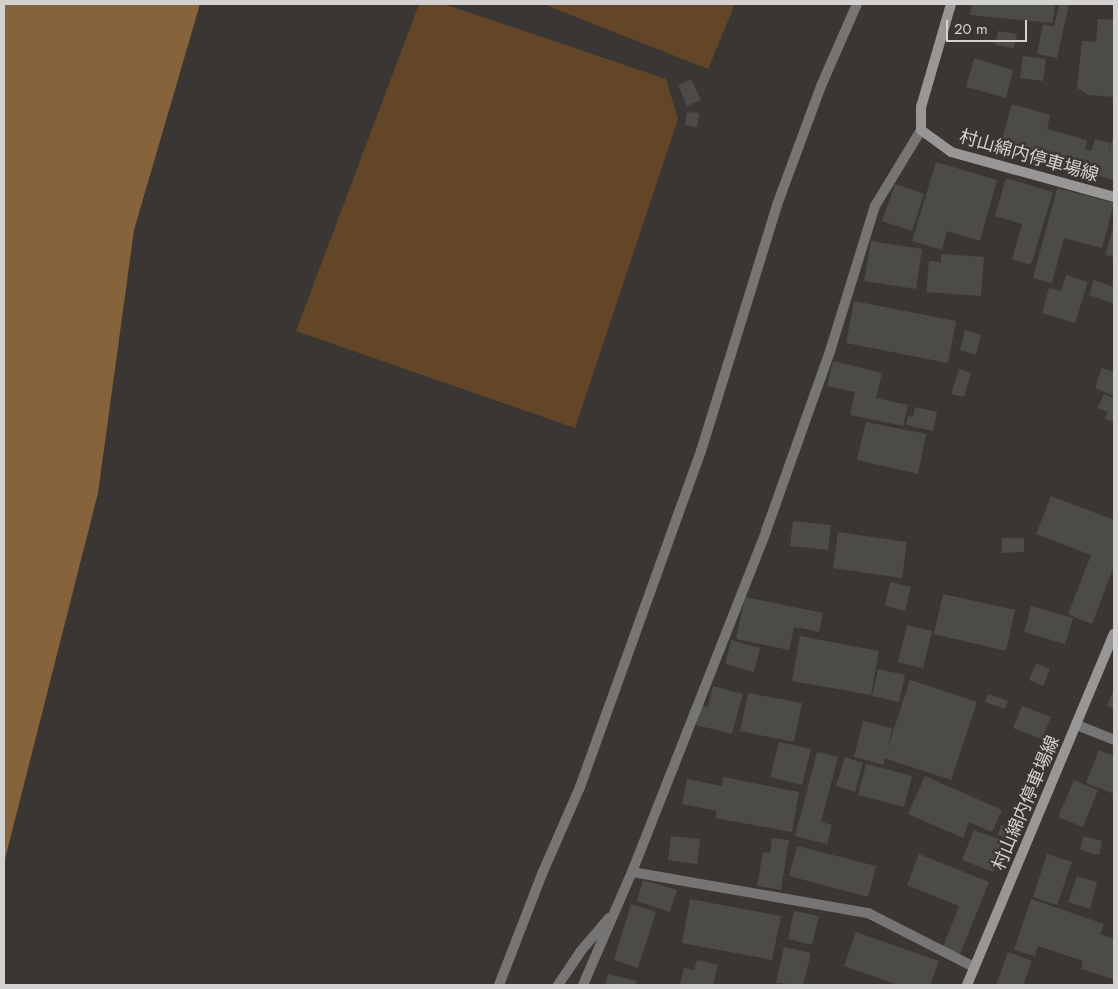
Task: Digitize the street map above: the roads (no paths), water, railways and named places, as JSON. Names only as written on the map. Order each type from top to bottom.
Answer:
[{"type":"main road","points":[[921,130],[921,107],[951,4]]},
{"type":"main road","name":"村山綿内停車場線","points":[[921,130],[951,152],[1114,197]]},
{"type":"main road","name":"村山綿内停車場線","points":[[967,985],[1114,633]]},
{"type":"street","points":[[500,985],[542,874],[580,788],[701,451],[777,205],[821,86],[857,4]]},
{"type":"street","points":[[583,985],[632,872],[766,531],[830,348],[875,206],[921,130]]},
{"type":"street","points":[[1076,725],[1114,740]]},
{"type":"street","points":[[632,872],[868,913],[974,967]]},
{"type":"street","points":[[558,985],[580,952],[616,910]]}]
